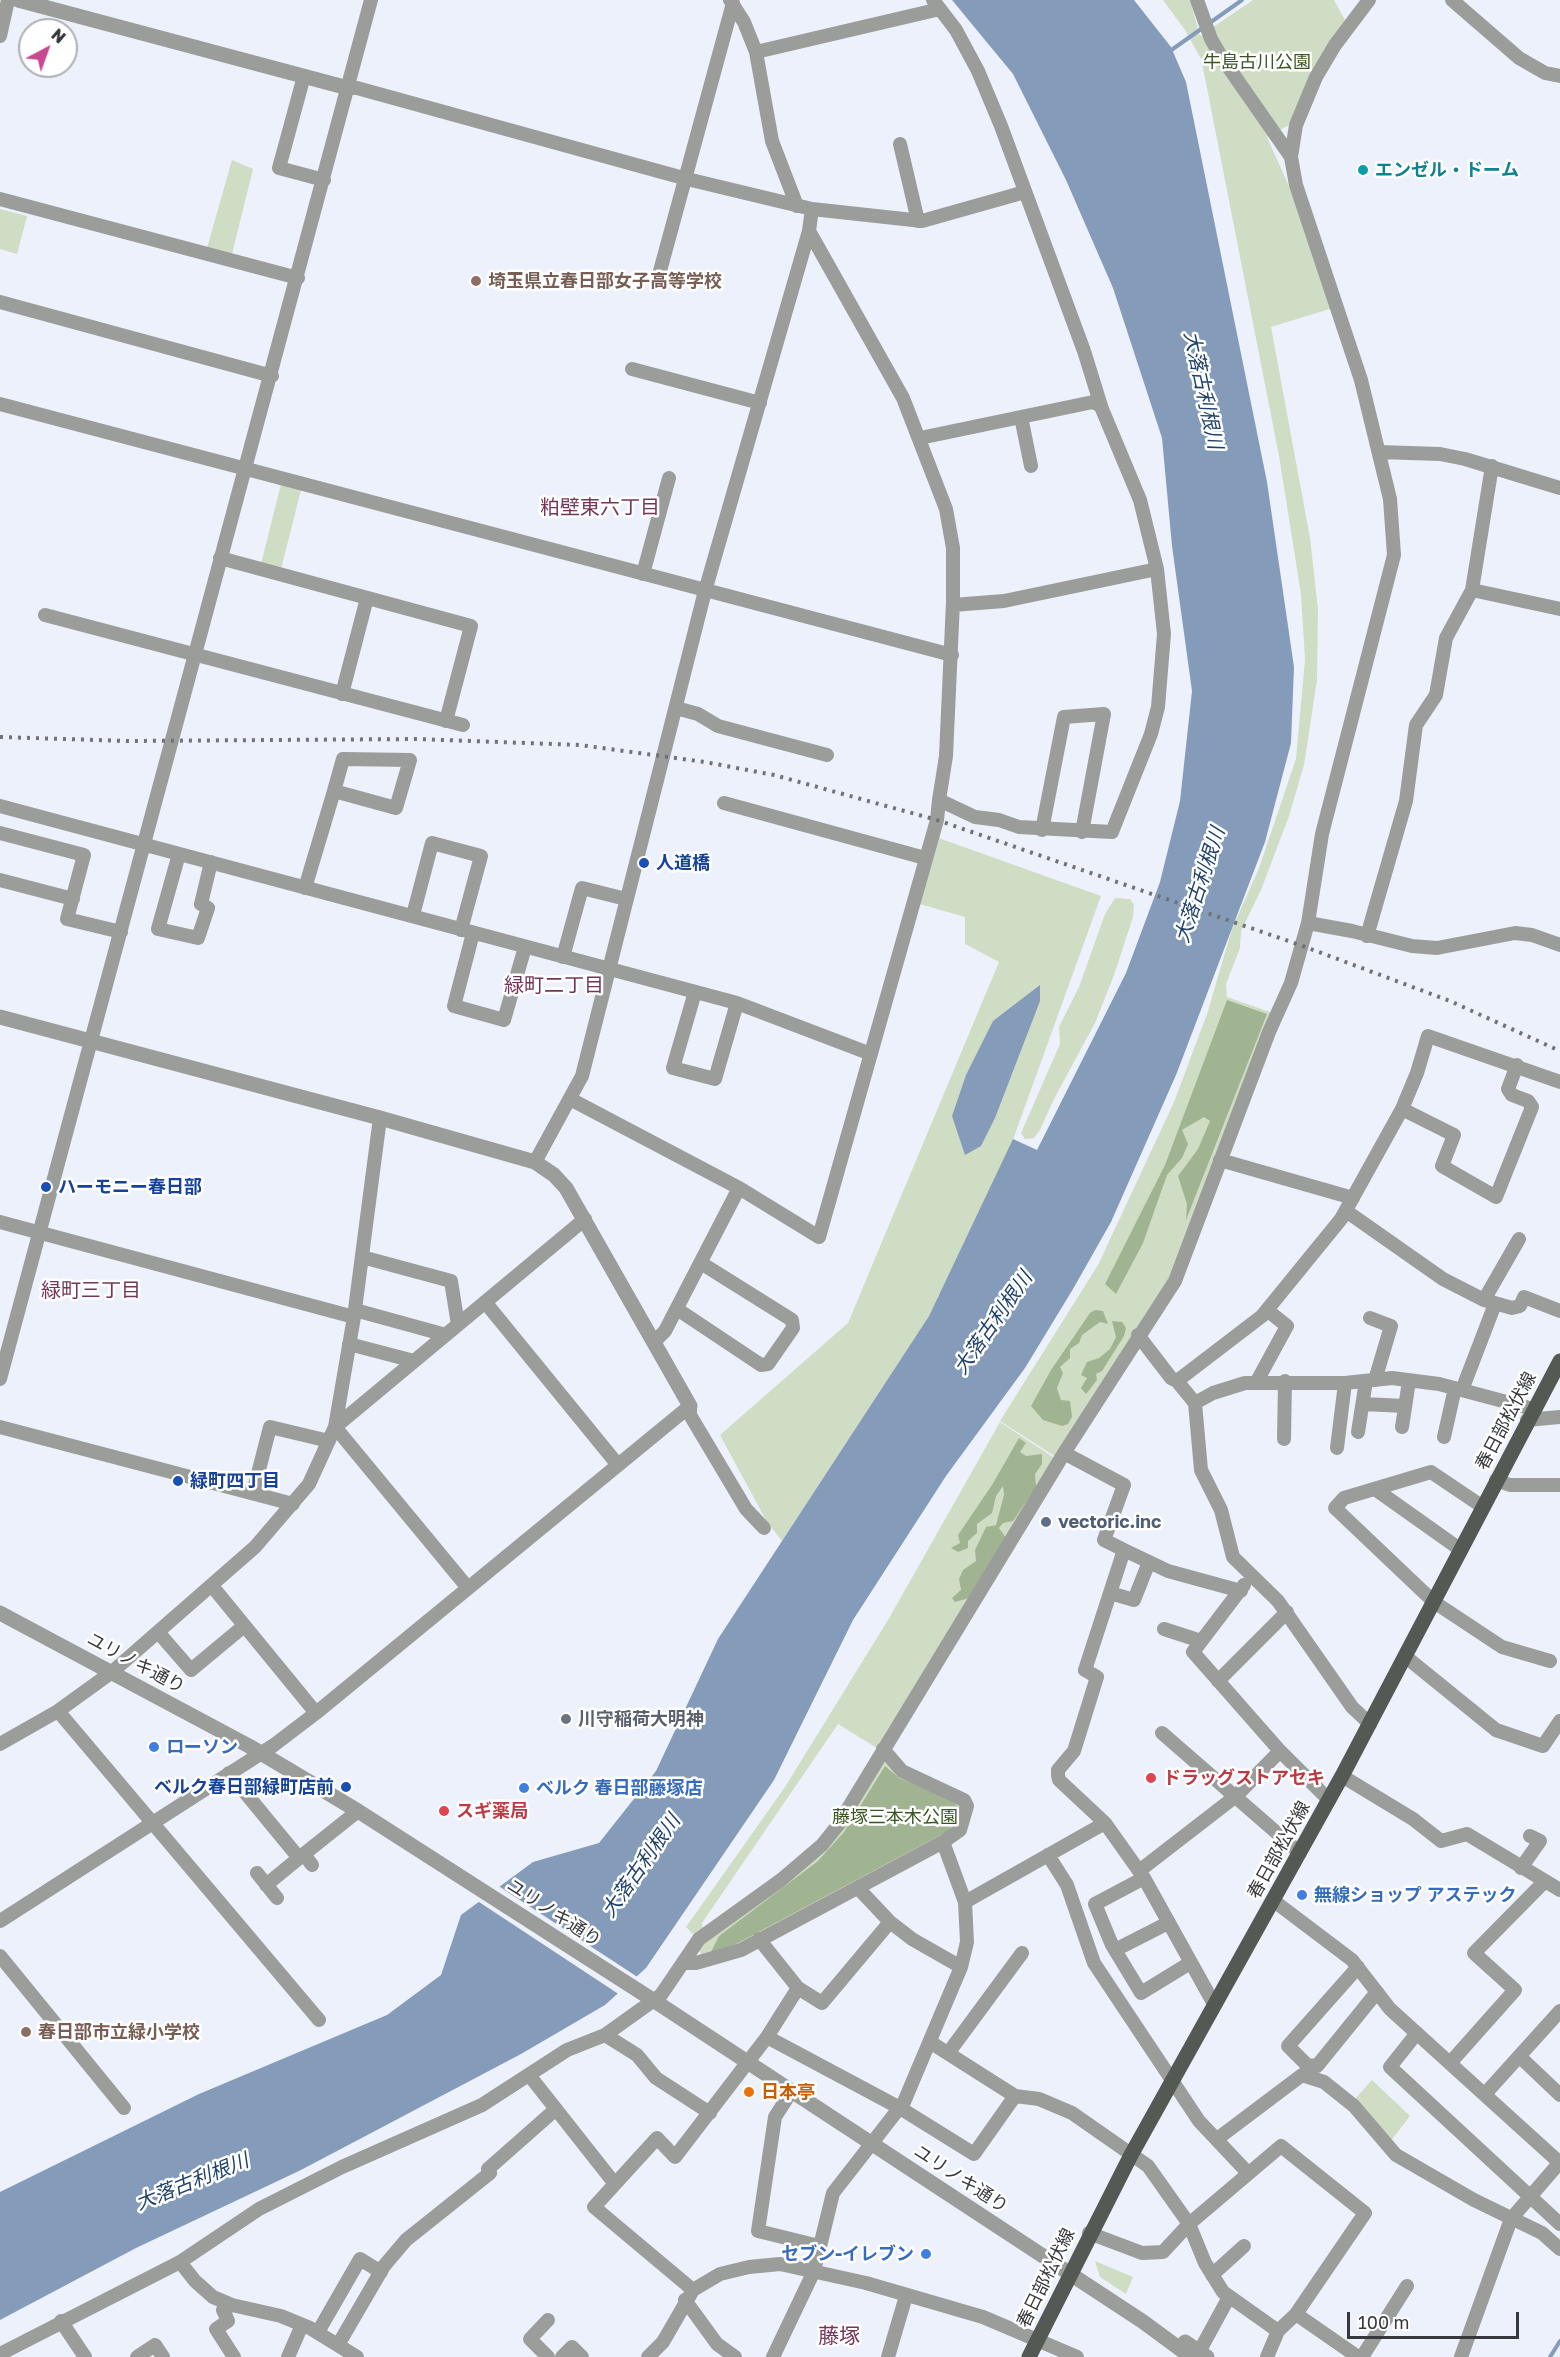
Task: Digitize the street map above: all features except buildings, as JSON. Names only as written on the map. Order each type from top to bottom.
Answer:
[{"type":"main road","name":"春日部松伏線","points":[[1029,2357],[1089,2233],[1172,2079],[1274,1901],[1342,1776],[1560,1361]]},
{"type":"street","points":[[0,36],[8,0]]},
{"type":"street","points":[[18,0],[348,88],[357,88],[687,179],[812,209],[918,220],[1025,192]]},
{"type":"street","points":[[0,1379],[145,845],[244,467],[272,376],[371,0]]},
{"type":"street","points":[[1197,0],[1222,58],[1291,158]]},
{"type":"street","points":[[0,2354],[180,2262],[259,2209],[342,2167],[445,2124],[482,2105],[567,2050],[605,2035],[653,2000],[669,1985],[699,1939],[781,1880],[822,1845],[838,1825],[1064,1453],[1138,1335],[1175,1281],[1269,1032],[1284,1002],[1308,923],[1322,834],[1394,555],[1390,499],[1356,361],[1296,184],[1291,158],[1296,125],[1316,77],[1335,45],[1369,0]]},
{"type":"street","points":[[1452,0],[1520,58],[1545,73],[1560,76]]},
{"type":"street","points":[[732,1],[756,52],[772,141],[797,206]]},
{"type":"street","points":[[660,271],[687,179],[732,1]]},
{"type":"street","points":[[756,52],[936,5],[956,30],[978,71],[1025,192],[1084,351],[1101,406],[1140,500],[1158,569],[1164,634],[1158,706],[1151,734],[1112,832],[1019,827],[999,820],[975,817],[939,800]]},
{"type":"street","points":[[304,76],[279,168],[324,180]]},
{"type":"street","points":[[900,144],[918,220]]},
{"type":"street","points":[[0,199],[298,278]]},
{"type":"street","points":[[535,1162],[572,1100],[582,1076],[705,591],[809,231],[812,209]]},
{"type":"street","points":[[572,1100],[739,1188],[819,1237],[937,820],[946,756],[952,655],[953,548],[946,509],[903,398],[809,231]]},
{"type":"street","points":[[0,302],[272,376]]},
{"type":"street","points":[[632,369],[760,403]]},
{"type":"street","points":[[920,438],[1093,402],[1101,406]]},
{"type":"street","points":[[0,404],[952,655]]},
{"type":"street","points":[[1021,417],[1031,466]]},
{"type":"street","points":[[1379,452],[1440,454],[1492,466],[1560,488]]},
{"type":"street","points":[[1367,936],[1406,801],[1416,725],[1436,695],[1446,638],[1472,590],[1492,466]]},
{"type":"street","points":[[643,574],[669,478]]},
{"type":"street","points":[[220,558],[471,626],[446,721]]},
{"type":"street","points":[[953,605],[1004,601],[1158,569]]},
{"type":"street","points":[[1472,590],[1560,609]]},
{"type":"street","points":[[342,694],[367,598]]},
{"type":"street","points":[[45,615],[463,725]]},
{"type":"street","points":[[676,708],[698,714],[718,726],[826,754]]},
{"type":"street","points":[[1042,830],[1064,717],[1104,714],[1082,832]]},
{"type":"street","points":[[304,888],[343,759],[410,760],[396,808],[334,791]]},
{"type":"street","points":[[724,803],[925,858]]},
{"type":"street","points":[[0,806],[737,1003],[871,1054]]},
{"type":"street","points":[[0,833],[84,855],[67,919],[120,932]]},
{"type":"street","points":[[413,915],[432,843],[481,856],[454,1006],[504,1020],[525,947]]},
{"type":"street","points":[[179,854],[158,929],[198,939],[208,908],[201,904],[210,862]]},
{"type":"street","points":[[0,880],[73,899]]},
{"type":"street","points":[[563,957],[582,888],[626,899]]},
{"type":"street","points":[[1308,923],[1412,946],[1437,948],[1515,933],[1532,935],[1560,945]]},
{"type":"street","points":[[695,992],[674,1068],[715,1079],[737,1003]]},
{"type":"street","points":[[0,1017],[380,1118],[535,1162],[554,1175],[566,1188],[655,1341],[690,1406],[690,1415],[746,1509],[764,1528]]},
{"type":"street","points":[[1177,1381],[1268,1310],[1346,1211],[1402,1109],[1417,1073],[1428,1036],[1517,1065],[1560,1082]]},
{"type":"street","points":[[1402,1109],[1454,1135],[1442,1166],[1496,1197],[1532,1107],[1528,1101],[1512,1095],[1508,1089],[1517,1065]]},
{"type":"street","points":[[0,1744],[58,1711],[112,1672],[255,1546],[309,1484],[335,1427],[354,1314],[380,1118]]},
{"type":"street","points":[[1220,1160],[1353,1198]]},
{"type":"street","points":[[655,1341],[665,1331],[739,1188]]},
{"type":"street","points":[[1346,1211],[1443,1279],[1489,1302],[1512,1308],[1520,1306],[1524,1297],[1560,1311]]},
{"type":"street","points":[[335,1427],[585,1219]]},
{"type":"street","points":[[0,1222],[354,1314],[446,1335]]},
{"type":"street","points":[[1444,1437],[1458,1389],[1489,1302],[1519,1239]]},
{"type":"street","points":[[362,1257],[451,1281],[458,1324]]},
{"type":"street","points":[[677,1309],[761,1365],[768,1364],[793,1328],[792,1320],[701,1263]]},
{"type":"street","points":[[485,1302],[618,1465]]},
{"type":"street","points":[[1256,1383],[1287,1326],[1268,1310]]},
{"type":"street","points":[[1358,1432],[1362,1404],[1391,1326],[1370,1318]]},
{"type":"street","points":[[1138,1335],[1171,1378],[1177,1381],[1195,1403],[1201,1470],[1221,1510],[1233,1557],[1287,1612],[1353,1707],[1370,1724]]},
{"type":"street","points":[[349,1344],[414,1361]]},
{"type":"street","points":[[1195,1403],[1213,1393],[1256,1383],[1285,1381],[1345,1383],[1392,1378],[1458,1389],[1530,1415],[1560,1418]]},
{"type":"street","points":[[1284,1439],[1285,1381]]},
{"type":"street","points":[[1402,1427],[1409,1381]]},
{"type":"street","points":[[1337,1448],[1345,1383]]},
{"type":"street","points":[[1362,1404],[1405,1406]]},
{"type":"street","points":[[0,1921],[261,1753],[316,1713],[690,1406]]},
{"type":"street","points":[[0,1427],[293,1504]]},
{"type":"street","points":[[253,1493],[270,1427],[328,1441]]},
{"type":"street","points":[[335,1427],[468,1588]]},
{"type":"street","points":[[1064,1453],[1124,1485],[1104,1540],[1168,1571],[1241,1591]]},
{"type":"street","points":[[1483,1507],[1431,1472],[1344,1498],[1335,1508],[1434,1602],[1502,1647],[1550,1661]]},
{"type":"street","points":[[1496,1479],[1510,1485],[1560,1485]]},
{"type":"street","points":[[1376,1489],[1461,1550]]},
{"type":"street","points":[[1124,1550],[1084,1670],[1097,1677],[1074,1751],[1058,1770],[1058,1775],[1059,1780],[1105,1823],[1142,1874],[1214,2004]]},
{"type":"street","points":[[1110,1593],[1134,1600],[1149,1562]]},
{"type":"street","points":[[1250,1576],[1241,1591],[1193,1652],[1280,1751],[1329,1800]]},
{"type":"street","points":[[212,1586],[316,1713]]},
{"type":"street","points":[[1218,1681],[1287,1612]]},
{"type":"street","name":"ユリノキ通り","points":[[0,1613],[261,1753],[358,1811],[653,2000],[747,2064],[1142,2321],[1153,2323],[1199,2355]]},
{"type":"street","points":[[158,1632],[191,1670],[244,1626]]},
{"type":"street","points":[[1164,1629],[1201,1641]]},
{"type":"street","points":[[1406,1657],[1496,1730],[1543,1746],[1560,1721]]},
{"type":"street","points":[[58,1711],[319,2020]]},
{"type":"street","points":[[1162,1733],[1300,1853]]},
{"type":"street","points":[[683,1963],[696,1964],[741,1950],[943,1842],[960,1830],[967,1806],[964,1800],[902,1771],[884,1749]]},
{"type":"street","points":[[1190,1963],[1141,1993],[1115,1950],[1095,1904],[1142,1874],[1236,1797],[1280,1751]]},
{"type":"street","points":[[229,1773],[305,1859]]},
{"type":"street","points":[[1342,1776],[1441,1840],[1467,1834],[1560,1890]]},
{"type":"street","points":[[266,1885],[305,1859],[358,1811]]},
{"type":"street","points":[[965,1902],[1105,1823]]},
{"type":"street","points":[[1521,1868],[1540,1841],[1530,1836]]},
{"type":"street","points":[[773,2357],[814,2271],[833,2193],[870,2143],[900,2109],[961,1967],[968,1942],[965,1902],[943,1842]]},
{"type":"street","points":[[1048,1855],[1067,1885],[1094,1963],[1199,2121],[1248,2173]]},
{"type":"street","points":[[257,1873],[277,1898]]},
{"type":"street","points":[[1450,2063],[1515,1990],[1474,1953],[1545,1881]]},
{"type":"street","points":[[858,1888],[890,1922],[912,1940],[961,1967]]},
{"type":"street","points":[[1274,1901],[1306,1923],[1358,1967],[1390,2009],[1560,2163],[1511,2219],[1461,2357]]},
{"type":"street","points":[[759,1939],[798,1988],[822,2003],[890,1922]]},
{"type":"street","points":[[1115,1950],[1168,1923]]},
{"type":"street","points":[[949,2052],[1022,1953]]},
{"type":"street","points":[[0,1956],[124,2108]]},
{"type":"street","points":[[1358,1967],[1288,2046],[1306,2066],[1317,2066],[1377,1992]]},
{"type":"street","points":[[735,2357],[717,2344],[689,2295],[594,2207],[657,2138],[675,2157],[767,2037],[798,1988]]},
{"type":"street","points":[[1485,2094],[1519,2056],[1557,2021]]},
{"type":"street","points":[[1417,2033],[1390,2067],[1560,2224]]},
{"type":"street","points":[[605,2035],[637,2055],[656,2078],[710,2113]]},
{"type":"street","points":[[767,2037],[900,2109],[974,2154],[1015,2096]]},
{"type":"street","points":[[930,2042],[1015,2096],[1039,2099],[1072,2112],[1148,2166],[1189,2224],[1212,2275],[1223,2292],[1278,2331]]},
{"type":"street","points":[[1519,2056],[1560,2095]]},
{"type":"street","points":[[529,2075],[615,2184]]},
{"type":"street","points":[[1217,2139],[1302,2075],[1324,2082],[1338,2092],[1396,2155],[1511,2219],[1542,2233],[1560,2249]]},
{"type":"street","points":[[791,2092],[775,2117],[758,2231],[819,2246]]},
{"type":"street","points":[[180,2262],[195,2282],[213,2297],[232,2305],[281,2316],[318,2332],[348,2353],[381,2272],[406,2240],[490,2174],[488,2169],[556,2109]]},
{"type":"street","points":[[1089,2233],[1142,2253],[1163,2252],[1189,2224],[1281,2146],[1365,2213],[1296,2314],[1278,2331],[1267,2357]]},
{"type":"street","points":[[1212,2275],[1244,2246]]},
{"type":"street","points":[[318,2332],[360,2259],[381,2272]]},
{"type":"street","points":[[648,2357],[663,2342],[689,2295],[720,2274],[749,2267],[780,2264],[866,2283],[983,2317],[1077,2357]]},
{"type":"street","points":[[1296,2314],[1360,2357],[1407,2286]]},
{"type":"street","points":[[888,2357],[906,2296]]},
{"type":"street","points":[[1199,2355],[1229,2297]]},
{"type":"street","points":[[232,2305],[223,2310],[228,2322],[216,2329],[234,2357]]},
{"type":"street","points":[[548,2320],[530,2339],[548,2357]]},
{"type":"street","points":[[61,2321],[85,2357]]},
{"type":"street","points":[[288,2357],[302,2325]]},
{"type":"street","points":[[137,2357],[155,2345],[163,2357]]},
{"type":"street","points":[[562,2357],[572,2347],[582,2357]]},
{"type":"green space","name":"牛島古川公園","points":[[1163,0],[1190,0],[1200,36],[1253,0],[1334,0],[1345,20],[1291,124],[1267,137],[1291,191],[1333,308],[1271,327],[1310,538],[1318,609],[1317,680],[1304,765],[1289,816],[1261,890],[1241,931],[1240,948],[1226,984],[1227,997],[1273,1013],[1169,1280],[1056,1457],[1000,1421],[1098,1265],[1174,1102],[1207,1014],[1232,929],[1259,868],[1296,759],[1305,660],[1301,594],[1279,456],[1201,59],[1185,30]]},
{"type":"green space","points":[[232,160],[253,169],[232,254],[207,248]]},
{"type":"green space","points":[[0,209],[27,216],[17,254],[0,249]]},
{"type":"green space","points":[[281,484],[301,490],[281,569],[261,564]]},
{"type":"green space","points":[[933,836],[1101,896],[1011,1145],[929,1316],[782,1541],[767,1522],[720,1435],[848,1323],[999,962],[965,944],[965,917],[913,902]]},
{"type":"green space","points":[[1115,898],[1130,899],[1134,905],[1133,917],[1114,975],[1095,1023],[1040,1130],[1034,1138],[1025,1139],[1021,1133],[1060,1044],[1059,1027],[1079,987],[1105,914]]},
{"type":"green space","points":[[1227,1000],[1267,1014],[1186,1220],[1187,1204],[1178,1176],[1198,1149],[1210,1121],[1204,1117],[1182,1130],[1188,1144],[1182,1158],[1167,1175],[1143,1243],[1116,1294],[1105,1284],[1165,1165]]},
{"type":"green space","points":[[1095,1310],[1103,1311],[1108,1324],[1100,1322],[1082,1335],[1079,1343],[1070,1349],[1070,1358],[1060,1367],[1063,1373],[1057,1388],[1061,1400],[1070,1401],[1072,1417],[1068,1424],[1062,1426],[1043,1420],[1031,1406],[1051,1370],[1090,1313]]},
{"type":"green space","points":[[1112,1321],[1122,1322],[1126,1328],[1124,1336],[1102,1371],[1096,1374],[1097,1380],[1086,1394],[1081,1388],[1087,1378],[1081,1375],[1087,1362],[1099,1358],[1110,1349],[1116,1337]]},
{"type":"green space","name":"藤塚三本木公園","points":[[1000,1422],[1056,1459],[880,1750],[838,1724],[702,1923],[703,1931],[793,1875],[884,1756],[962,1803],[957,1827],[756,1936],[703,1959],[699,1950],[703,1944],[686,1927],[785,1787],[888,1620]]},
{"type":"green space","points":[[1019,1438],[1026,1443],[1020,1452],[1026,1456],[1042,1454],[1042,1464],[1035,1474],[1036,1487],[1013,1521],[1003,1523],[999,1528],[1006,1538],[969,1598],[955,1602],[952,1598],[961,1590],[959,1579],[963,1570],[976,1561],[975,1550],[986,1527],[996,1525],[1004,1495],[1003,1486],[996,1496],[992,1513],[977,1524],[977,1533],[968,1541],[968,1548],[958,1552],[951,1548],[960,1543],[958,1535],[992,1485]]},
{"type":"green space","points":[[885,1766],[899,1778],[945,1796],[958,1806],[957,1819],[948,1831],[734,1945],[711,1952],[719,1936],[818,1861],[844,1832]]},
{"type":"green space","points":[[1372,2080],[1410,2116],[1390,2142],[1354,2100]]},
{"type":"green space","points":[[1095,2261],[1133,2277],[1126,2294],[1100,2277]]},
{"type":"water","name":"大落古利根川","points":[[952,0],[1134,0],[1171,47],[1186,82],[1267,482],[1294,667],[1291,743],[1265,842],[1176,1075],[1111,1222],[1073,1289],[1025,1368],[946,1476],[853,1620],[774,1780],[646,1968],[605,2005],[521,2054],[301,2170],[136,2248],[0,2320],[0,2192],[199,2094],[387,2015],[441,1975],[461,1915],[533,1862],[599,1843],[656,1771],[718,1639],[929,1316],[1013,1139],[1037,1150],[1126,973],[1160,882],[1180,801],[1192,691],[1172,546],[1162,438],[1113,288],[1066,180],[1013,74]]},
{"type":"water","points":[[1040,985],[1040,1001],[995,1118],[981,1146],[965,1155],[952,1116],[966,1075],[993,1021]]},
{"type":"pier","points":[[497,1885],[639,1978],[620,1995],[476,1900]]},
{"type":"waterway","points":[[1170,51],[1242,0]]},
{"type":"waterway","points":[[1550,2357],[1560,2341]]},
{"type":"railway","points":[[0,737],[128,741],[417,739],[580,745],[705,762],[774,775],[937,820],[1300,945],[1450,1001],[1560,1051]]},
{"type":"place","name":"エンゼル・ドーム","points":[[1363,170]]},
{"type":"place","name":"埼玉県立春日部女子高等学校","points":[[476,281]]},
{"type":"place","name":"人道橋","points":[[644,863]]},
{"type":"place","name":"ハーモニー春日部","points":[[46,1187]]},
{"type":"place","name":"緑町四丁目","points":[[178,1481]]},
{"type":"place","name":"vectoric.inc","points":[[1046,1522]]},
{"type":"place","name":"川守稲荷大明神","points":[[566,1719]]},
{"type":"place","name":"ローソン","points":[[154,1747]]},
{"type":"place","name":"ドラッグストアセキ","points":[[1151,1778]]},
{"type":"place","name":"ベルク春日部緑町店前","points":[[346,1787]]},
{"type":"place","name":"ベルク 春日部藤塚店","points":[[524,1788]]},
{"type":"place","name":"スギ薬局","points":[[444,1811]]},
{"type":"place","name":"無線ショップ アステック","points":[[1302,1895]]},
{"type":"place","name":"春日部市立緑小学校","points":[[26,2032]]},
{"type":"place","name":"日本亭","points":[[749,2092]]},
{"type":"place","name":"セブン-イレブン","points":[[926,2254]]},
{"type":"district","name":"粕壁東六丁目","points":[[600,508]]},
{"type":"district","name":"緑町二丁目","points":[[554,986]]},
{"type":"district","name":"緑町三丁目","points":[[91,1291]]},
{"type":"district","name":"藤塚","points":[[839,2336]]}]
